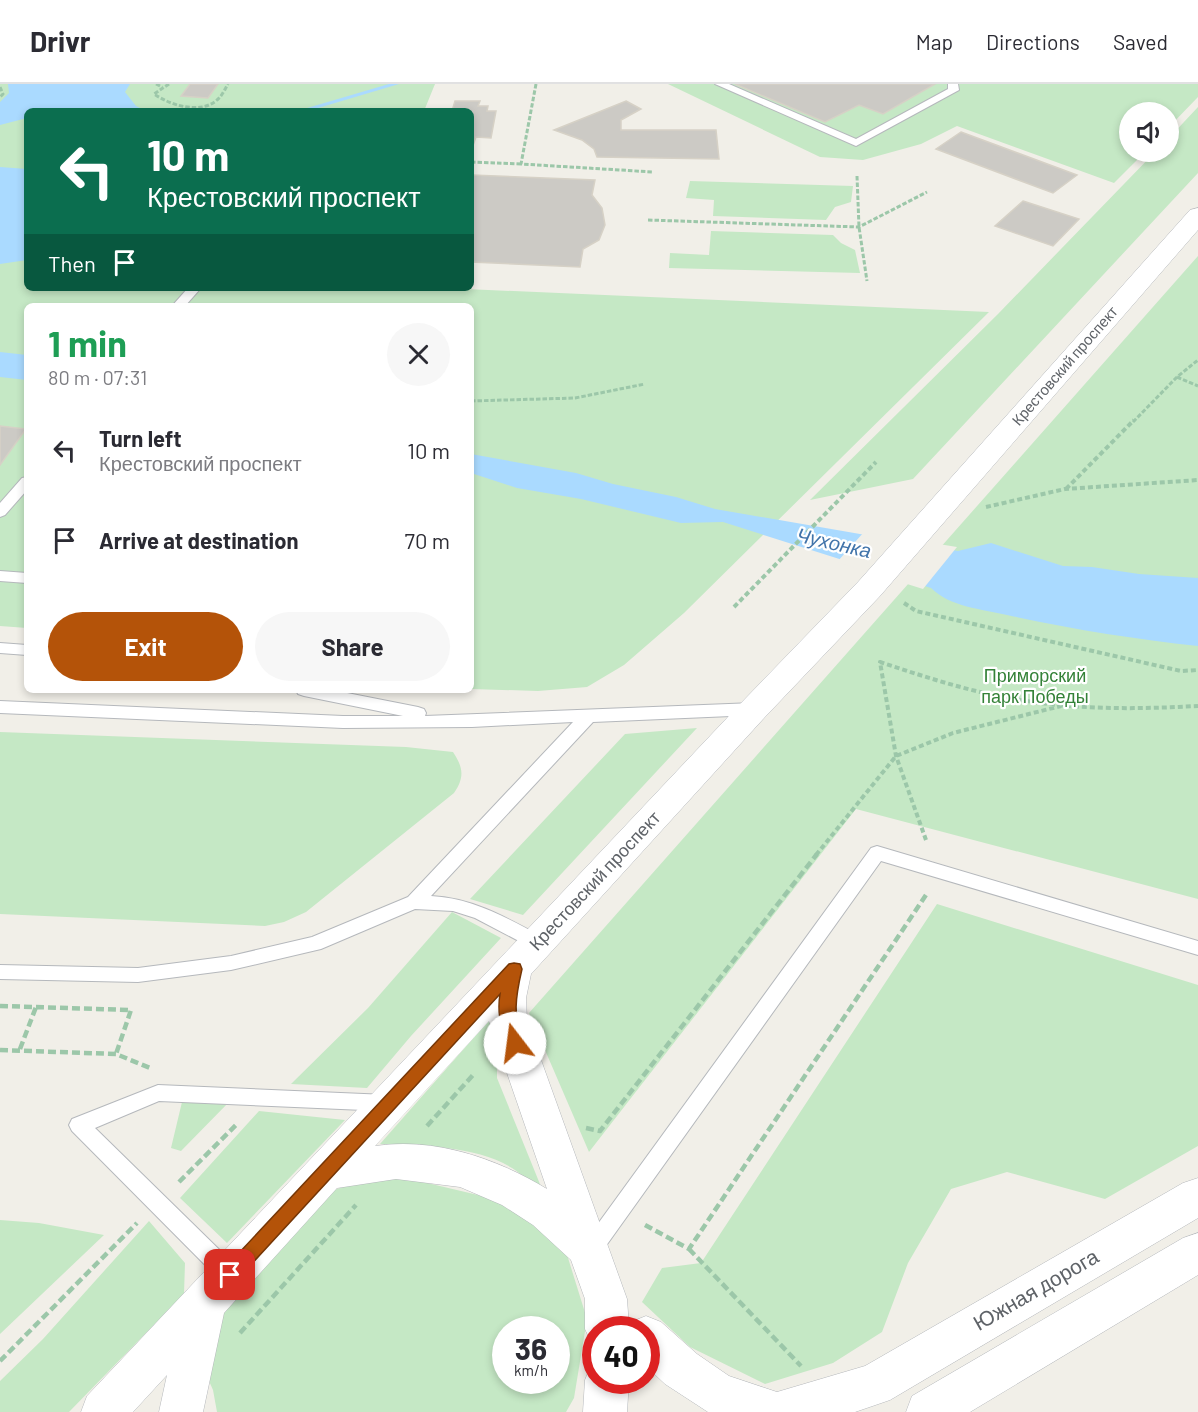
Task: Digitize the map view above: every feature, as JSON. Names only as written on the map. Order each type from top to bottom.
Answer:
[{"type":"street","name":"Крестовский проспект","points":[[103,1412],[754,709],[869,589],[1198,215]]},
{"type":"street","points":[[526,956],[507,998],[508,1021],[590,1251],[606,1314]]},
{"type":"street","points":[[326,1172],[396,1161],[463,1169],[516,1192],[548,1212],[590,1251]]},
{"type":"street","name":"Южная дорога","points":[[782,1412],[874,1385],[1198,1196]]},
{"type":"street","points":[[928,1412],[1198,1252]]},
{"type":"street","points":[[181,1412],[217,1289]]},
{"type":"street","points":[[660,1350],[681,1369],[717,1394],[773,1412]]},
{"type":"street","points":[[604,1412],[607,1394]]},
{"type":"lane","points":[[720,84],[856,142],[954,90],[953,84]]},
{"type":"lane","points":[[181,303],[192,291]]},
{"type":"lane","points":[[0,512],[24,484]]},
{"type":"lane","points":[[0,576],[24,578]]},
{"type":"lane","points":[[0,648],[24,650]]},
{"type":"lane","points":[[317,693],[388,709],[472,721]]},
{"type":"lane","points":[[0,707],[342,722],[472,721],[754,709]]},
{"type":"lane","points":[[0,972],[138,975],[231,963],[315,944],[414,902],[589,716]]},
{"type":"lane","points":[[590,1251],[877,853],[1198,948]]},
{"type":"lane","points":[[414,902],[453,904],[481,913],[526,956]]},
{"type":"lane","points":[[217,1289],[158,1203],[79,1125],[159,1094],[389,1103]]},
{"type":"path","points":[[156,84],[162,87]]},
{"type":"path","points":[[169,84],[154,94],[162,101],[187,106],[217,100],[228,84]]},
{"type":"path","points":[[520,164],[536,84]]},
{"type":"path","points":[[0,87],[3,94],[0,97]]},
{"type":"path","points":[[474,162],[653,172]]},
{"type":"path","points":[[857,176],[859,227],[867,281]]},
{"type":"path","points":[[648,220],[859,227],[927,192]]},
{"type":"path","points":[[1065,489],[1177,377],[1198,360]]},
{"type":"path","points":[[1177,377],[1198,386]]},
{"type":"path","points":[[474,401],[575,398],[645,384]]},
{"type":"path","points":[[734,607],[876,462]]},
{"type":"path","points":[[980,513],[988,505],[1065,489],[1198,480]]},
{"type":"path","points":[[904,603],[916,611],[1181,671],[1198,670]]},
{"type":"path","points":[[689,1249],[923,903],[936,869],[896,756],[880,662],[1003,697],[1064,705],[1143,709],[1198,706]]},
{"type":"path","points":[[590,1138],[585,1128],[600,1131],[876,778],[896,756],[953,733],[1064,705]]},
{"type":"path","points":[[0,1006],[131,1011],[117,1054],[0,1050]]},
{"type":"path","points":[[20,1049],[36,1007]]},
{"type":"path","points":[[426,1128],[473,1076]]},
{"type":"path","points":[[0,1361],[263,1098]]},
{"type":"path","points":[[236,1338],[361,1199]]},
{"type":"path","points":[[620,1211],[689,1249],[831,1398]]},
{"type":"green space","points":[[0,84],[435,84],[425,108],[24,108],[24,291],[474,289],[989,312],[684,613],[624,665],[587,687],[538,691],[474,689],[474,303],[24,303],[24,628],[0,626]]},
{"type":"green space","points":[[668,84],[1198,84],[1198,97],[1179,117],[1179,102],[1119,102],[1119,162],[1135,162],[1114,183],[957,126],[921,144],[863,160],[820,157]]},
{"type":"green space","points":[[1198,107],[1198,173],[913,479],[810,500],[998,314],[1145,162],[1179,162],[1179,127]]},
{"type":"green space","points":[[690,181],[853,186],[851,202],[835,207],[826,220],[713,216],[714,200],[686,198]]},
{"type":"green space","points":[[711,231],[833,235],[841,243],[855,250],[860,273],[669,268],[670,253],[709,255]]},
{"type":"green space","name":"Приморский парк Победы","points":[[1198,256],[1198,899],[856,809],[589,1152],[529,1013]]},
{"type":"green space","points":[[697,728],[523,915],[470,899],[625,734]]},
{"type":"green space","points":[[0,732],[406,747],[453,752],[461,767],[461,777],[454,793],[306,912],[284,922],[265,926],[0,914]]},
{"type":"green space","points":[[937,904],[1198,985],[1198,1146],[1105,1199],[1007,1172],[951,1189],[908,1263],[882,1332],[833,1363],[765,1384],[690,1347],[660,1319],[660,1316],[657,1316],[642,1302],[662,1268],[701,1263]]},
{"type":"green space","points":[[452,912],[501,938],[411,1036],[367,1088],[291,1084],[368,1008]]},
{"type":"green space","points":[[491,1018],[497,1047],[497,1078],[546,1199],[516,1171],[482,1155],[448,1148],[380,1144]]},
{"type":"green space","points":[[230,1101],[181,1151],[171,1148],[182,1102]]},
{"type":"green space","points":[[259,1111],[345,1120],[227,1243],[180,1198]]},
{"type":"green space","points":[[385,1173],[499,1200],[564,1245],[586,1316],[582,1316],[582,1349],[574,1398],[566,1412],[217,1412],[213,1390],[205,1372],[211,1316],[334,1190]]},
{"type":"green space","points":[[0,1220],[39,1223],[104,1235],[0,1334]]},
{"type":"green space","points":[[149,1221],[185,1263],[184,1294],[69,1412],[0,1412],[0,1381],[43,1339]]},
{"type":"water","points":[[8,84],[130,84],[125,92],[140,108],[24,108],[24,119],[0,125],[0,102],[9,93]]},
{"type":"water","points":[[0,167],[24,169],[24,260],[0,264]]},
{"type":"water","points":[[0,352],[24,355],[24,380],[0,377]]},
{"type":"water","name":"Чухонка","points":[[474,455],[576,473],[613,484],[676,497],[715,509],[958,551],[991,543],[1063,566],[1198,578],[1198,646],[1102,633],[977,609],[947,599],[931,588],[723,522],[681,523],[581,499],[517,488],[474,474]]},
{"type":"pier","points":[[864,532],[957,547],[923,589],[837,562]]},
{"type":"building","points":[[190,84],[218,84],[208,98],[181,96]]},
{"type":"building","points":[[735,84],[935,84],[883,114],[859,105],[825,122]]},
{"type":"building","points":[[455,101],[480,101],[478,106],[488,106],[487,111],[496,111],[491,138],[476,137],[474,143],[474,108],[453,108]]},
{"type":"building","points":[[626,101],[641,109],[621,120],[621,130],[716,130],[719,159],[597,157],[594,149],[582,140],[554,130]]},
{"type":"building","points":[[961,132],[1077,175],[1053,193],[936,149]]},
{"type":"building","points":[[474,175],[595,180],[592,195],[602,208],[605,225],[599,240],[583,249],[580,267],[474,262]]},
{"type":"building","points":[[1023,201],[1079,219],[1053,246],[995,226]]},
{"type":"building","points":[[0,426],[24,429],[24,432],[0,465]]},
{"type":"waterway","points":[[311,108],[396,84]]},
{"type":"route","points":[[230,1275],[514,969],[507,998],[508,1021],[515,1043]]}]
